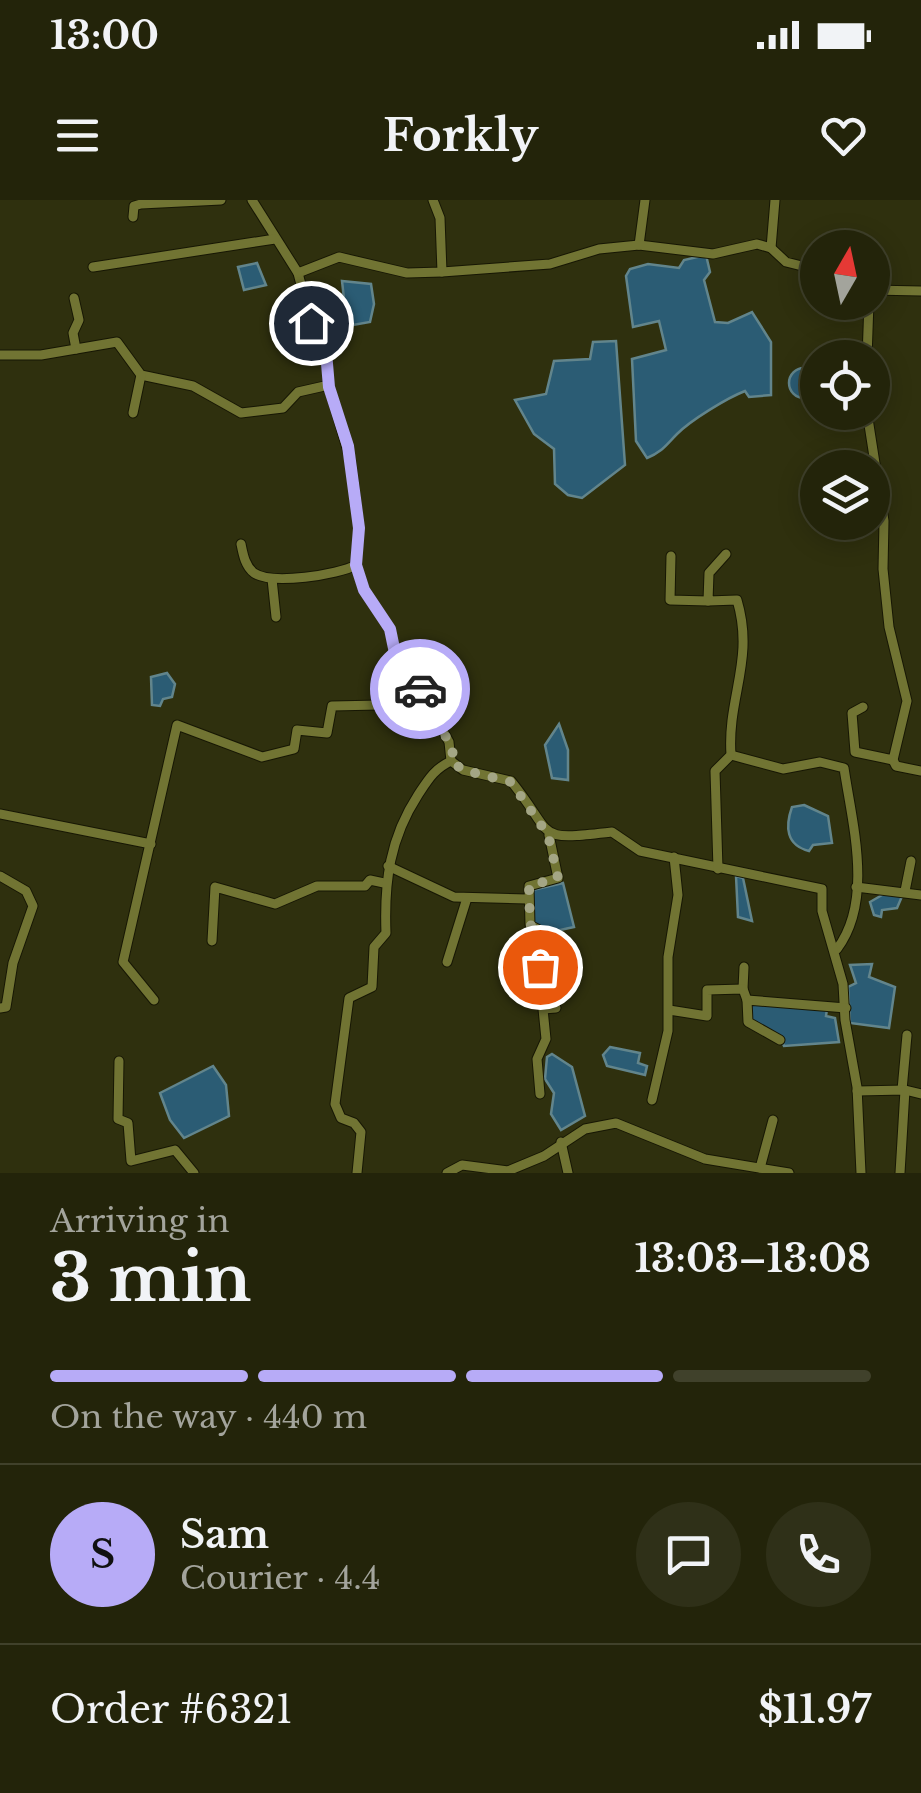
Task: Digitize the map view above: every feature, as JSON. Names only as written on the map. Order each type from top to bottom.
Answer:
[{"type":"street","points":[[132,217],[134,206],[140,204],[220,200]]},
{"type":"street","points":[[252,200],[298,273],[311,323],[326,352],[329,384],[351,462],[359,528],[356,565],[373,610],[390,629],[396,658],[416,682],[453,750],[451,761],[430,774],[402,816],[384,883],[386,933],[374,947],[372,986],[349,998],[334,1104],[340,1118],[354,1123],[361,1132],[357,1173]]},
{"type":"street","points":[[433,200],[440,218],[442,272]]},
{"type":"street","points":[[639,245],[645,200]]},
{"type":"street","points":[[771,248],[775,200]]},
{"type":"street","points":[[93,267],[275,239]]},
{"type":"street","points":[[298,273],[349,257],[408,273],[442,272],[550,264],[599,249],[639,245],[713,254],[758,244],[771,248],[786,262],[800,266]]},
{"type":"street","points":[[890,290],[921,291]]},
{"type":"street","points":[[74,298],[79,320],[73,333],[76,349]]},
{"type":"street","points":[[0,355],[41,356],[117,342],[141,374],[193,386],[241,413],[283,408],[298,392],[329,384]]},
{"type":"street","points":[[133,412],[141,374]]},
{"type":"street","points":[[870,430],[884,522],[882,568],[889,627],[907,700],[893,760],[896,766],[921,771]]},
{"type":"street","points":[[241,544],[245,562],[254,573],[272,579],[333,575],[356,565]]},
{"type":"street","points":[[708,602],[709,572],[726,554]]},
{"type":"street","points":[[672,556],[670,600],[737,600],[744,620],[742,683],[734,692],[731,755],[715,772],[718,869]]},
{"type":"street","points":[[272,579],[276,617]]},
{"type":"street","points":[[154,1000],[122,962],[176,724],[262,758],[294,749],[297,730],[327,733],[332,706],[426,704]]},
{"type":"street","points":[[846,785],[855,752],[852,713],[863,707]]},
{"type":"street","points":[[855,752],[893,760]]},
{"type":"street","points":[[731,755],[783,769],[820,762],[844,768],[856,887],[846,936],[837,949]]},
{"type":"street","points":[[451,761],[463,770],[511,782],[548,835],[558,878],[529,886],[527,899],[530,925],[541,932],[540,967],[556,1008],[542,1009],[546,1040],[537,1059],[540,1094]]},
{"type":"street","points":[[0,814],[151,844]]},
{"type":"street","points":[[548,835],[559,838],[612,832],[640,851],[822,889],[822,911],[837,949],[846,1008],[857,1091],[861,1173]]},
{"type":"street","points":[[652,1100],[670,1010],[668,957],[678,895],[674,858]]},
{"type":"street","points":[[905,890],[911,861]]},
{"type":"street","points":[[388,866],[454,897],[527,899]]},
{"type":"street","points":[[0,876],[26,891],[33,906],[13,963],[6,1007],[0,1008]]},
{"type":"street","points":[[212,941],[215,888],[275,904],[317,886],[365,886],[370,880],[384,883]]},
{"type":"street","points":[[856,887],[905,890],[921,895]]},
{"type":"street","points":[[446,962],[468,898]]},
{"type":"street","points":[[744,967],[748,1022],[780,1040]]},
{"type":"street","points":[[670,1010],[707,1016],[707,990],[743,989]]},
{"type":"street","points":[[747,1000],[846,1008]]},
{"type":"street","points":[[900,1173],[907,1035]]},
{"type":"street","points":[[119,1061],[118,1119],[128,1122],[131,1161],[175,1150],[194,1173]]},
{"type":"street","points":[[857,1091],[903,1090],[921,1094]]},
{"type":"street","points":[[760,1168],[773,1120]]},
{"type":"street","points":[[447,1173],[462,1165],[479,1164],[508,1171],[544,1156],[585,1129],[616,1123],[704,1159],[789,1173]]},
{"type":"street","points":[[561,1142],[568,1173]]},
{"type":"water","points":[[706,255],[710,272],[704,280],[715,322],[728,323],[752,312],[771,342],[771,395],[749,397],[745,391],[729,399],[691,422],[647,458],[636,441],[632,359],[666,350],[659,321],[633,327],[626,276],[630,269],[648,264],[679,268],[684,260]]},
{"type":"water","points":[[257,263],[266,285],[244,290],[238,267]]},
{"type":"water","points":[[342,281],[371,284],[374,304],[370,322],[347,326]]},
{"type":"water","points":[[616,341],[625,465],[582,498],[568,495],[555,484],[554,449],[534,434],[515,400],[546,394],[554,361],[590,359],[593,342]]},
{"type":"water","points":[[798,369],[800,397],[793,394],[789,383]]},
{"type":"water","points":[[167,673],[175,684],[172,697],[163,699],[160,706],[152,705],[151,677]]},
{"type":"water","points":[[559,724],[568,750],[568,780],[552,778],[545,745]]},
{"type":"water","points":[[804,805],[828,816],[832,843],[813,845],[809,851],[792,840],[788,821],[792,807]]},
{"type":"water","points":[[736,876],[743,878],[752,921],[738,917]]},
{"type":"water","points":[[563,883],[574,927],[551,932],[534,926],[528,891]]},
{"type":"water","points":[[889,891],[903,894],[897,908],[882,910],[881,917],[874,915],[870,902]]},
{"type":"water","points":[[872,964],[869,977],[895,987],[889,1028],[850,1023],[848,987],[856,983],[850,965]]},
{"type":"water","points":[[748,1002],[827,1009],[826,1016],[835,1018],[839,1042],[784,1046],[781,1039],[750,1022]]},
{"type":"water","points":[[610,1047],[640,1053],[638,1063],[647,1066],[645,1075],[607,1066],[603,1055]]},
{"type":"water","points":[[552,1054],[572,1067],[585,1116],[561,1130],[551,1114],[554,1093],[545,1079],[547,1057]]},
{"type":"water","points":[[213,1066],[226,1085],[229,1116],[184,1138],[170,1120],[160,1093]]},
{"type":"way so far","points":[[420,689],[453,750],[451,761],[463,770],[511,782],[548,835],[558,878],[529,886],[526,894],[530,925],[541,932],[540,967]]},
{"type":"route","points":[[311,323],[326,352],[329,387],[351,462],[359,528],[356,565],[373,610],[390,629],[396,658],[420,689]]}]
